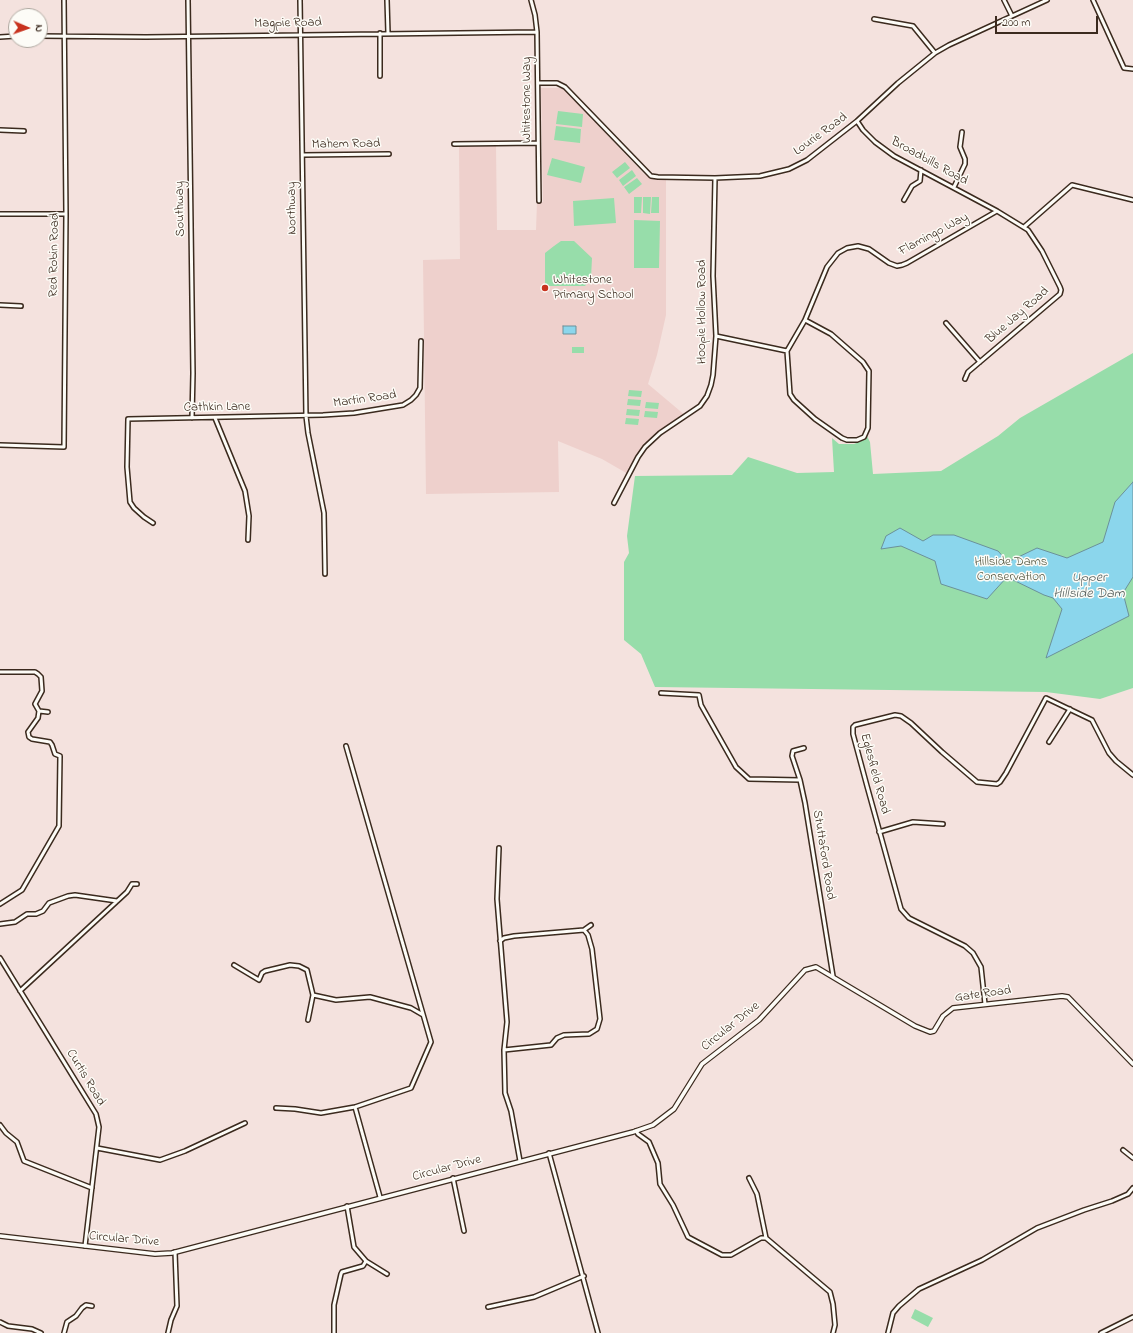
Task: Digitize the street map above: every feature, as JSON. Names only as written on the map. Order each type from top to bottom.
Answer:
[{"type":"street","name":"Red Robin Road","points":[[0,445],[64,447],[66,214],[64,0]]},
{"type":"street","name":"Southway","points":[[188,0],[192,418]]},
{"type":"street","name":"Northway","points":[[300,0],[306,416],[324,513],[324,574]]},
{"type":"street","points":[[387,0],[388,33]]},
{"type":"street","name":"Whitestone Way","points":[[531,0],[537,32],[539,201]]},
{"type":"street","points":[[1004,0],[1012,16]]},
{"type":"street","name":"Lourie Road","points":[[538,83],[557,83],[566,87],[651,176],[715,178],[760,176],[789,169],[807,160],[857,121],[898,83],[935,53],[1047,0]]},
{"type":"street","points":[[1094,0],[1124,68],[1133,69]]},
{"type":"street","points":[[874,19],[914,26],[935,53]]},
{"type":"street","name":"Magpie Road","points":[[48,36],[537,32]]},
{"type":"street","points":[[380,33],[380,76]]},
{"type":"street","name":"Broadbills Road","points":[[857,121],[863,130],[882,148],[894,156],[998,211]]},
{"type":"street","points":[[0,130],[24,130]]},
{"type":"street","points":[[954,188],[965,164],[960,147],[962,132]]},
{"type":"street","points":[[454,144],[538,143]]},
{"type":"street","name":"Mahem Road","points":[[303,155],[389,154]]},
{"type":"street","points":[[904,200],[912,186],[920,182],[921,170]]},
{"type":"street","name":"Hoopie Hollow Road","points":[[614,503],[645,446],[660,433],[691,414],[704,401],[711,385],[716,336],[713,276],[715,178]]},
{"type":"street","points":[[1024,227],[1072,184],[1133,200]]},
{"type":"street","name":"Blue Jay Road","points":[[965,379],[968,372],[1060,294],[1061,290],[1042,251],[1031,233],[998,211]]},
{"type":"street","name":"Flamingo Way","points":[[787,351],[806,320],[827,267],[838,253],[847,248],[858,246],[869,248],[893,264],[902,265],[998,211]]},
{"type":"street","points":[[0,214],[66,214]]},
{"type":"street","points":[[0,305],[21,306]]},
{"type":"street","points":[[716,336],[787,351],[788,386],[790,394],[794,400],[815,419],[842,438],[847,440],[857,440],[867,433],[870,376],[867,366],[831,334],[806,320]]},
{"type":"street","points":[[946,323],[980,362]]},
{"type":"street","name":"Martin Road","points":[[306,416],[354,412],[403,405],[408,402],[416,395],[420,388],[421,341]]},
{"type":"street","name":"Cathkin Lane","points":[[153,523],[144,518],[130,502],[127,467],[128,419],[306,416]]},
{"type":"street","points":[[215,418],[245,492],[249,516],[248,540]]},
{"type":"street","points":[[0,672],[35,672],[41,677],[42,691],[35,704],[39,711],[38,718],[28,732],[29,737],[32,739],[50,742],[55,754],[60,756],[59,826],[22,890],[0,904]]},
{"type":"street","points":[[661,692],[699,695],[701,705],[736,767],[749,779],[800,780]]},
{"type":"street","name":"Eglesfield Road","points":[[985,1004],[981,967],[973,953],[964,946],[909,918],[902,912],[879,832],[852,727],[896,715],[901,716],[911,723],[977,782],[997,784],[1000,782],[1046,698],[1070,709]]},
{"type":"street","points":[[1049,742],[1070,709],[1092,720],[1109,753],[1133,775]]},
{"type":"street","points":[[39,711],[48,712]]},
{"type":"street","points":[[276,1108],[321,1113],[355,1107],[411,1088],[431,1042],[346,746]]},
{"type":"street","name":"Stuttaford Road","points":[[804,748],[792,751],[792,756],[800,780],[833,976]]},
{"type":"street","points":[[879,832],[913,822],[943,824]]},
{"type":"street","points":[[499,848],[497,899],[507,1022],[504,1050],[505,1093],[511,1111],[520,1161]]},
{"type":"street","points":[[20,991],[127,892],[132,884],[137,884]]},
{"type":"street","points":[[0,924],[15,922],[27,914],[36,914],[43,911],[49,903],[68,896],[75,895],[117,901]]},
{"type":"street","points":[[500,941],[504,938],[514,936],[584,930],[591,925]]},
{"type":"street","points":[[504,1050],[551,1045],[557,1038],[564,1035],[590,1034],[597,1029],[600,1019],[592,949],[588,935],[584,930]]},
{"type":"street","name":"Curtis Road","points":[[0,958],[96,1114],[99,1127],[85,1247]]},
{"type":"street","points":[[234,965],[259,980],[262,973],[265,971],[290,965],[299,966],[307,970],[312,995],[308,1020]]},
{"type":"street","name":"Circular Drive","points":[[0,1236],[155,1254],[175,1252],[636,1131],[653,1125],[674,1109],[702,1064],[759,1020],[806,970],[816,967],[833,976]]},
{"type":"street","name":"Gate Road","points":[[833,976],[915,1026],[930,1032],[934,1031],[943,1016],[953,1008],[1062,996],[1068,997],[1133,1064]]},
{"type":"street","points":[[312,995],[336,1000],[370,997],[412,1008],[423,1015]]},
{"type":"street","points":[[355,1107],[380,1197]]},
{"type":"street","points":[[97,1148],[160,1160],[185,1151],[245,1123]]},
{"type":"street","points":[[0,1125],[16,1142],[24,1161],[92,1188]]},
{"type":"street","points":[[636,1131],[649,1142],[658,1163],[660,1184],[673,1205],[688,1237],[722,1255],[731,1255],[761,1238],[766,1238]]},
{"type":"street","points":[[1124,1150],[1133,1158]]},
{"type":"street","points":[[549,1153],[584,1276],[598,1333]]},
{"type":"street","points":[[453,1178],[464,1231]]},
{"type":"street","points":[[748,1178],[757,1194],[766,1238],[830,1292],[835,1325],[833,1333]]},
{"type":"street","points":[[888,1333],[894,1313],[899,1306],[919,1290],[966,1269],[1037,1228],[1112,1201],[1128,1194],[1133,1188]]},
{"type":"street","points":[[347,1206],[354,1247],[366,1262],[387,1274]]},
{"type":"street","points":[[168,1333],[170,1320],[177,1306],[175,1252]]},
{"type":"street","points":[[334,1333],[334,1305],[341,1274],[342,1272],[363,1266],[366,1262]]},
{"type":"street","points":[[488,1307],[534,1297],[584,1276]]},
{"type":"street","points":[[64,1333],[68,1322],[76,1316],[82,1308],[86,1305],[92,1306]]},
{"type":"street","points":[[1100,1333],[1133,1317]]},
{"type":"street","points":[[0,1322],[8,1326],[32,1329],[41,1333]]},
{"type":"shaded area","name":"Whitestone Primary School","points":[[541,88],[563,88],[644,174],[653,178],[666,179],[666,315],[657,355],[648,384],[686,416],[652,439],[628,474],[602,459],[558,441],[559,492],[426,494],[423,260],[460,259],[459,147],[496,146],[497,230],[536,230],[537,202],[543,202]]},
{"type":"green space","points":[[558,111],[583,114],[582,127],[556,124]]},
{"type":"green space","points":[[556,126],[581,129],[580,143],[554,140]]},
{"type":"green space","points":[[552,158],[585,167],[581,183],[547,175]]},
{"type":"green space","points":[[625,162],[630,168],[617,178],[612,172]]},
{"type":"green space","points":[[632,170],[636,176],[623,186],[619,180]]},
{"type":"green space","points":[[637,178],[642,184],[629,194],[624,187]]},
{"type":"green space","points":[[634,197],[642,197],[641,213],[634,213]]},
{"type":"green space","points":[[643,197],[651,197],[650,214],[643,213]]},
{"type":"green space","points":[[652,197],[659,197],[659,213],[651,213]]},
{"type":"green space","points":[[614,198],[616,223],[574,226],[573,201]]},
{"type":"green space","points":[[634,220],[660,221],[659,268],[634,268]]},
{"type":"green space","points":[[561,241],[574,241],[592,258],[591,278],[585,286],[545,286],[545,253]]},
{"type":"green space","points":[[572,347],[584,347],[584,353],[572,353]]},
{"type":"green space","name":"Hillside Dams Conservation","points":[[1133,353],[1133,688],[1100,699],[1046,692],[655,687],[641,654],[624,640],[624,562],[629,553],[627,536],[635,476],[732,475],[748,457],[797,473],[834,472],[832,438],[839,444],[854,444],[865,439],[865,436],[867,436],[870,442],[873,474],[941,471],[998,436],[1020,418]]},
{"type":"green space","points":[[629,390],[642,391],[641,397],[628,396]]},
{"type":"green space","points":[[628,399],[641,400],[640,406],[627,405]]},
{"type":"green space","points":[[646,402],[659,403],[658,409],[645,408]]},
{"type":"green space","points":[[627,409],[640,410],[639,416],[626,415]]},
{"type":"green space","points":[[645,411],[658,412],[657,418],[644,417]]},
{"type":"green space","points":[[626,418],[639,419],[638,425],[625,424]]},
{"type":"green space","points":[[915,1309],[933,1318],[928,1327],[911,1318]]},
{"type":"water","points":[[563,326],[576,326],[576,334],[563,334]]},
{"type":"water","name":"Upper Hillside Dam","points":[[1133,482],[1133,577],[1123,593],[1129,616],[1046,658],[1062,609],[1053,598],[1007,577],[987,599],[941,584],[935,561],[901,546],[881,549],[886,536],[900,528],[923,541],[933,535],[954,535],[998,551],[1008,562],[1037,548],[1067,558],[1103,542],[1115,502]]},
{"type":"place","name":"Whitestone Primary School","points":[[545,288]]}]
